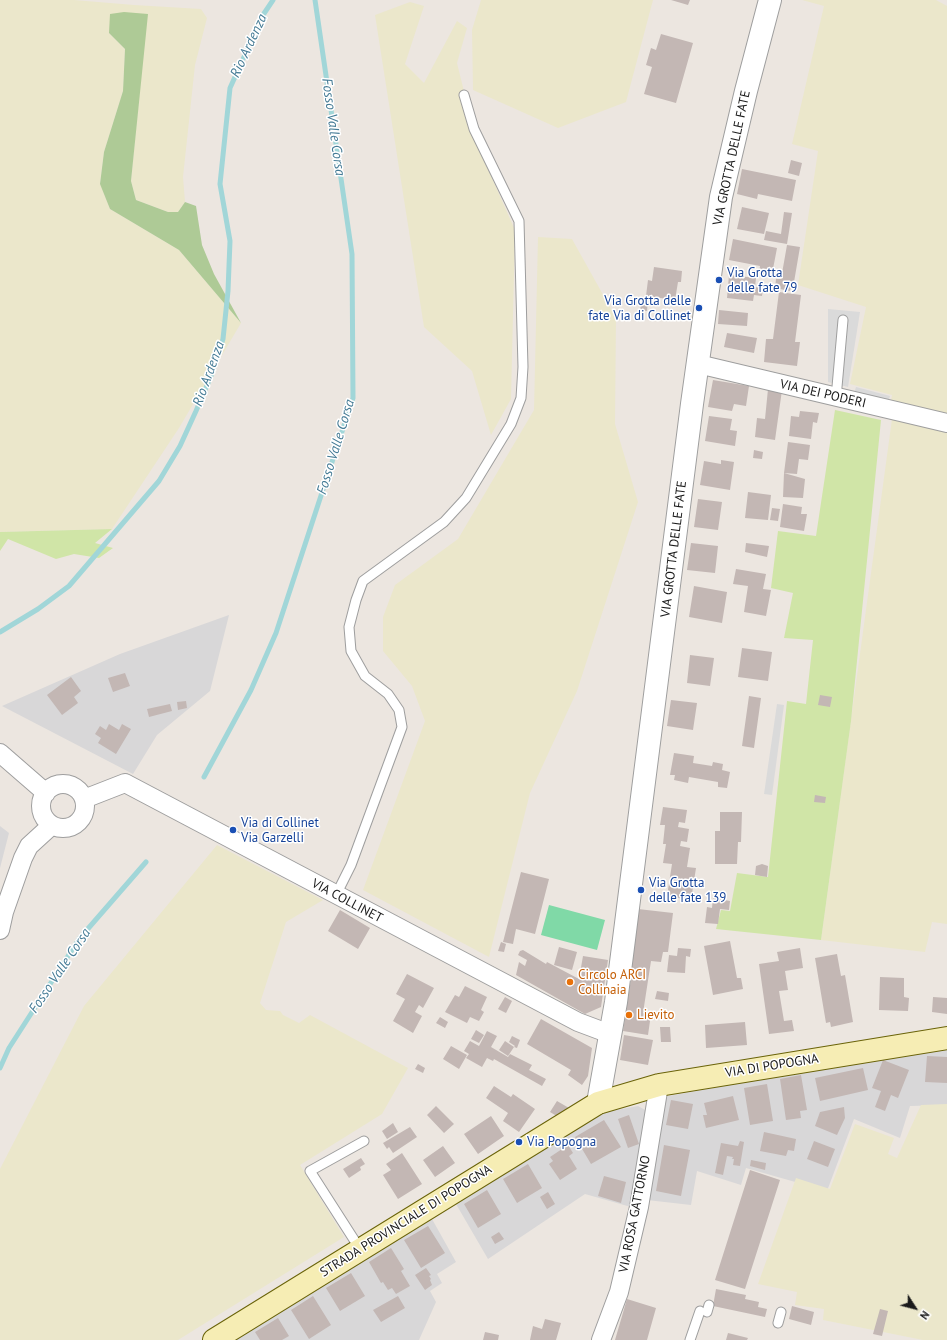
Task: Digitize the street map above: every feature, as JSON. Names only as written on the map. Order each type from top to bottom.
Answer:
[{"type":"main road","name":"VIA DI POPOGNA","points":[[598,1103],[659,1085],[947,1038]]},
{"type":"main road","name":"STRADA PROVINCIALE DI POPOGNA","points":[[214,1340],[598,1103]]},
{"type":"street","name":"VIA GROTTA DELLE FATE","points":[[598,1103],[616,1002],[649,790],[692,404],[721,198],[743,90],[770,0]]},
{"type":"street","name":"VIA DEI PODERI","points":[[698,364],[836,398],[947,423]]},
{"type":"street","points":[[0,753],[46,793]]},
{"type":"street","name":"VIA COLLINET","points":[[84,799],[125,783],[578,1022],[610,1034]]},
{"type":"street","points":[[64,784],[70,786],[81,793],[84,799],[84,812],[77,823],[71,827],[64,828],[52,825],[42,814],[41,806],[43,799],[51,788],[64,784]]},
{"type":"street","points":[[0,930],[4,912],[23,858],[29,846],[52,825]]},
{"type":"street","name":"VIA ROSA GATTORNO","points":[[601,1340],[619,1292],[639,1207],[659,1085]]},
{"type":"lane","points":[[336,895],[351,865],[402,727],[398,710],[392,699],[388,694],[365,676],[351,652],[349,627],[363,581],[444,522],[466,498],[511,424],[521,398],[523,367],[519,221],[474,129],[464,95]]},
{"type":"lane","points":[[836,398],[843,320]]},
{"type":"lane","points":[[361,1249],[310,1171],[364,1141]]},
{"type":"lane","points":[[690,1340],[705,1309]]},
{"type":"lane","points":[[778,1323],[781,1312]]},
{"type":"shaded area","points":[[0,0],[74,0],[201,9],[207,18],[195,65],[183,177],[185,202],[178,212],[168,212],[136,200],[131,181],[147,14],[109,33],[125,49],[123,91],[104,152],[100,183],[110,209],[179,250],[241,323],[179,428],[112,529],[0,532]]},
{"type":"shaded area","points":[[481,0],[653,0],[626,102],[558,128],[473,90],[472,30]]},
{"type":"shaded area","points":[[802,0],[936,0],[947,6],[947,420],[890,406],[892,395],[850,384],[866,307],[798,285],[818,151],[792,144],[824,6]]},
{"type":"shaded area","points":[[410,2],[424,6],[405,64],[424,83],[457,21],[467,28],[457,63],[477,144],[515,230],[511,399],[491,435],[472,371],[424,327],[375,15]]},
{"type":"shaded area","points":[[538,237],[572,239],[616,318],[615,424],[638,502],[577,691],[530,793],[489,957],[363,890],[425,721],[412,686],[383,651],[383,617],[395,585],[458,539],[534,410]]},
{"type":"shaded area","points":[[828,309],[860,312],[848,387],[828,382]]},
{"type":"shaded area","points":[[856,387],[890,396],[887,405],[853,397]]},
{"type":"shaded area","points":[[897,418],[947,430],[947,924],[932,922],[925,952],[821,940],[892,419]]},
{"type":"shaded area","points":[[229,615],[210,691],[157,735],[133,774],[2,706],[120,654]]},
{"type":"shaded area","points":[[777,704],[784,705],[772,795],[764,794]]},
{"type":"shaded area","points":[[0,826],[9,833],[0,868]]},
{"type":"shaded area","points":[[217,845],[323,900],[286,922],[260,1003],[266,1010],[280,1011],[283,1015],[299,1023],[310,1015],[408,1068],[382,1114],[300,1165],[344,1237],[178,1340],[0,1340],[0,1169],[84,1006]]},
{"type":"shaded area","points":[[947,1047],[947,1105],[910,1106],[900,1138],[854,1119],[827,1191],[746,1168],[741,1185],[697,1171],[691,1205],[647,1200],[663,1097]]},
{"type":"shaded area","points":[[947,1104],[947,1340],[923,1340],[823,1320],[824,1309],[795,1305],[797,1292],[758,1284],[796,1178],[830,1189],[855,1124],[894,1138],[888,1154],[897,1158],[921,1105]]},
{"type":"shaded area","points":[[638,1106],[647,1111],[631,1207],[585,1194],[488,1259],[456,1204],[606,1112]]},
{"type":"shaded area","points":[[432,1219],[456,1262],[437,1274],[442,1283],[430,1291],[436,1302],[419,1340],[234,1340]]},
{"type":"green space","points":[[124,12],[148,14],[131,181],[136,200],[168,212],[178,212],[185,202],[196,206],[202,245],[214,274],[241,323],[179,250],[110,209],[100,184],[104,152],[123,91],[125,49],[109,33],[110,14]]},
{"type":"green space","points":[[835,410],[881,420],[851,721],[821,940],[716,929],[721,910],[730,911],[737,873],[768,877],[787,701],[806,704],[813,640],[784,638],[793,593],[771,588],[778,531],[816,536]]},
{"type":"green space","points":[[112,529],[95,543],[113,548],[99,558],[74,554],[56,559],[8,539],[0,551],[0,532]]},
{"type":"green space","points":[[549,905],[605,920],[597,950],[541,935]]},
{"type":"building","points":[[671,0],[690,0],[688,5]]},
{"type":"building","points":[[661,34],[693,43],[676,103],[644,94],[652,67],[646,65],[651,48],[656,50]]},
{"type":"building","points":[[791,160],[802,163],[799,176],[788,173]]},
{"type":"building","points":[[742,169],[796,180],[792,201],[758,194],[757,199],[737,194]]},
{"type":"building","points":[[742,207],[769,213],[764,234],[737,229]]},
{"type":"building","points":[[784,212],[792,213],[787,244],[764,240],[766,231],[781,234]]},
{"type":"building","points":[[733,239],[777,248],[773,276],[759,273],[760,266],[729,260]]},
{"type":"building","points":[[787,245],[800,247],[794,282],[792,281],[790,291],[775,288],[776,279],[781,279]]},
{"type":"building","points":[[654,267],[682,271],[681,282],[678,282],[675,300],[646,296],[648,280],[652,281]]},
{"type":"building","points":[[729,275],[756,278],[755,287],[763,288],[762,296],[754,295],[753,301],[727,298]]},
{"type":"building","points":[[779,292],[801,295],[795,342],[800,342],[797,366],[764,362],[766,339],[773,339]]},
{"type":"building","points":[[642,299],[648,300],[647,311],[640,310]]},
{"type":"building","points":[[719,310],[748,313],[747,326],[718,324]]},
{"type":"building","points":[[727,333],[757,338],[754,353],[724,347]]},
{"type":"building","points":[[713,380],[749,386],[746,406],[734,404],[732,411],[708,407]]},
{"type":"building","points":[[768,389],[782,390],[775,440],[755,437],[757,418],[765,419]]},
{"type":"building","points":[[800,411],[819,413],[817,423],[813,422],[811,439],[789,436],[791,416],[799,417]]},
{"type":"building","points":[[709,416],[732,419],[730,430],[737,431],[735,446],[705,441]]},
{"type":"building","points":[[788,442],[810,445],[808,460],[799,459],[797,474],[784,473]]},
{"type":"building","points":[[754,450],[763,452],[762,459],[753,458]]},
{"type":"building","points":[[721,460],[734,462],[730,490],[700,485],[704,461],[721,464]]},
{"type":"building","points":[[784,473],[805,479],[803,498],[783,497]]},
{"type":"building","points":[[748,492],[771,495],[768,520],[745,518]]},
{"type":"building","points":[[698,499],[722,502],[718,530],[694,527]]},
{"type":"building","points":[[783,504],[802,507],[801,514],[807,514],[804,531],[780,527]]},
{"type":"building","points":[[772,508],[780,509],[778,521],[770,520]]},
{"type":"building","points":[[691,543],[718,546],[715,573],[687,570]]},
{"type":"building","points":[[746,543],[769,546],[767,557],[745,552]]},
{"type":"building","points":[[736,569],[766,574],[763,589],[771,590],[766,616],[744,612],[748,586],[733,584]]},
{"type":"building","points":[[694,586],[727,592],[722,623],[689,617]]},
{"type":"building","points":[[742,648],[772,652],[768,681],[738,677]]},
{"type":"building","points":[[690,655],[714,658],[710,686],[687,683]]},
{"type":"building","points":[[125,673],[130,686],[113,692],[108,678]]},
{"type":"building","points":[[71,677],[81,691],[74,697],[78,703],[62,715],[47,695]]},
{"type":"building","points":[[820,695],[832,697],[830,707],[818,705]]},
{"type":"building","points":[[749,696],[761,698],[754,748],[742,746]]},
{"type":"building","points":[[671,700],[697,703],[693,730],[667,726]]},
{"type":"building","points":[[186,701],[187,708],[178,710],[177,702]]},
{"type":"building","points":[[170,704],[172,711],[149,717],[147,709]]},
{"type":"building","points":[[109,724],[119,730],[122,724],[131,729],[116,754],[98,743],[101,738],[95,734],[100,726],[106,730]]},
{"type":"building","points":[[674,753],[694,756],[693,763],[712,766],[713,762],[723,764],[722,770],[730,772],[727,788],[718,787],[718,782],[689,777],[688,783],[674,780],[675,775],[670,775]]},
{"type":"building","points":[[815,795],[826,797],[825,803],[814,802]]},
{"type":"building","points":[[663,807],[687,810],[685,823],[679,822],[678,827],[689,829],[687,842],[681,841],[680,846],[690,848],[687,867],[696,868],[691,900],[667,896],[672,864],[663,863],[666,844],[663,844],[665,825],[660,825]]},
{"type":"building","points":[[720,812],[742,812],[741,842],[738,842],[737,864],[715,864],[715,831],[720,831]]},
{"type":"building","points":[[762,864],[768,866],[767,877],[755,875],[756,866]]},
{"type":"building","points":[[521,872],[549,879],[535,934],[516,929],[513,944],[503,942]]},
{"type":"building","points":[[713,898],[730,901],[729,910],[720,909],[718,924],[705,923],[707,907],[712,908]]},
{"type":"building","points":[[638,909],[673,913],[668,952],[663,952],[661,962],[651,961],[643,1013],[651,1014],[648,1035],[623,1031],[631,979],[628,979]]},
{"type":"building","points":[[340,910],[370,928],[358,949],[328,931]]},
{"type":"building","points":[[730,941],[737,978],[741,978],[743,989],[713,995],[704,946]]},
{"type":"building","points":[[501,942],[506,944],[504,952],[498,951]]},
{"type":"building","points":[[559,947],[577,952],[572,970],[554,965]]},
{"type":"building","points":[[678,948],[691,949],[690,957],[686,956],[685,973],[667,972],[669,955],[677,956]]},
{"type":"building","points":[[800,948],[803,968],[785,971],[788,990],[779,991],[784,1021],[792,1020],[794,1031],[769,1034],[759,964],[779,961],[777,952]]},
{"type":"building","name":"Circolo ARCI Collinaia","points":[[523,950],[546,964],[547,962],[579,979],[583,956],[608,960],[601,1007],[585,1014],[516,975],[519,962],[525,966],[527,960],[518,955],[520,951]]},
{"type":"building","points":[[837,954],[841,976],[845,975],[853,1022],[831,1027],[830,1022],[826,1023],[815,958]]},
{"type":"building","points":[[407,974],[434,988],[423,1008],[419,1005],[415,1012],[422,1016],[413,1033],[393,1021],[405,999],[396,994]]},
{"type":"building","points":[[880,977],[904,978],[904,997],[909,998],[908,1011],[879,1010]]},
{"type":"building","points":[[465,986],[487,997],[481,1010],[484,1012],[479,1021],[470,1017],[467,1023],[445,1012],[455,995],[459,997]]},
{"type":"building","points":[[657,991],[669,993],[668,1001],[655,999]]},
{"type":"building","points":[[505,997],[512,1001],[506,1013],[498,1009]]},
{"type":"building","points":[[933,997],[947,998],[947,1014],[932,1012]]},
{"type":"building","points":[[440,1017],[448,1022],[445,1028],[436,1023]]},
{"type":"building","points":[[541,1019],[592,1048],[588,1076],[582,1085],[568,1075],[571,1070],[527,1044]]},
{"type":"building","points":[[745,1022],[747,1045],[706,1048],[705,1025]]},
{"type":"building","points":[[660,1027],[670,1027],[671,1042],[661,1042]]},
{"type":"building","points":[[476,1030],[484,1035],[479,1043],[471,1039]]},
{"type":"building","points":[[487,1031],[497,1036],[491,1047],[508,1057],[510,1054],[532,1065],[529,1070],[546,1079],[542,1086],[494,1059],[493,1061],[487,1058],[482,1067],[466,1058],[469,1054],[464,1051],[470,1041],[479,1046]]},
{"type":"building","points":[[624,1035],[653,1040],[648,1065],[620,1060]]},
{"type":"building","points":[[512,1036],[520,1040],[517,1048],[509,1042]]},
{"type":"building","points":[[505,1041],[514,1047],[508,1056],[499,1050]]},
{"type":"building","points":[[451,1046],[467,1055],[459,1069],[443,1059]]},
{"type":"building","points":[[927,1056],[947,1057],[947,1083],[925,1082]]},
{"type":"building","points":[[883,1060],[909,1070],[898,1098],[891,1095],[885,1111],[875,1107],[881,1091],[872,1088]]},
{"type":"building","points":[[418,1064],[425,1068],[423,1073],[415,1069]]},
{"type":"building","points":[[863,1068],[868,1090],[820,1101],[815,1078]]},
{"type":"building","points":[[801,1075],[807,1110],[800,1111],[801,1118],[786,1120],[780,1079]]},
{"type":"building","points":[[767,1084],[773,1121],[750,1125],[744,1088]]},
{"type":"building","points":[[494,1086],[511,1097],[513,1094],[535,1109],[519,1132],[503,1121],[508,1113],[486,1098]]},
{"type":"building","points":[[733,1096],[739,1120],[706,1128],[703,1115],[707,1115],[704,1103]]},
{"type":"building","points":[[671,1100],[693,1104],[688,1129],[666,1125]]},
{"type":"building","points":[[557,1101],[569,1108],[560,1118],[550,1112]]},
{"type":"building","points":[[436,1106],[454,1124],[444,1133],[427,1115]]},
{"type":"building","points":[[844,1107],[845,1118],[837,1135],[815,1126],[820,1112]]},
{"type":"building","points":[[629,1115],[639,1144],[628,1148],[618,1119]]},
{"type":"building","points":[[491,1116],[504,1136],[478,1154],[464,1134]]},
{"type":"building","points":[[604,1120],[621,1147],[591,1164],[575,1137]]},
{"type":"building","points":[[393,1123],[398,1132],[387,1139],[382,1131]]},
{"type":"building","points":[[410,1127],[417,1137],[393,1153],[389,1147],[387,1149],[383,1143]]},
{"type":"building","points":[[764,1132],[796,1139],[794,1151],[788,1150],[786,1156],[760,1151]]},
{"type":"building","points":[[740,1141],[744,1142],[740,1166],[733,1165],[733,1157],[727,1156],[723,1175],[715,1173],[721,1143],[738,1146]]},
{"type":"building","points":[[814,1141],[835,1149],[828,1167],[807,1159]]},
{"type":"building","points":[[568,1145],[573,1153],[569,1156],[577,1169],[560,1180],[549,1164],[553,1161],[550,1157]]},
{"type":"building","points":[[664,1145],[690,1150],[681,1196],[656,1191]]},
{"type":"building","points":[[443,1146],[455,1163],[435,1177],[423,1160]]},
{"type":"building","points":[[402,1153],[422,1184],[398,1199],[383,1175],[391,1170],[386,1164]]},
{"type":"building","points":[[361,1158],[365,1164],[360,1167],[361,1170],[349,1178],[343,1169]]},
{"type":"building","points":[[751,1160],[766,1163],[765,1170],[750,1166]]},
{"type":"building","points":[[528,1164],[542,1188],[517,1203],[503,1179]]},
{"type":"building","points":[[750,1170],[780,1180],[745,1289],[715,1280]]},
{"type":"building","points":[[604,1176],[626,1182],[621,1203],[598,1196]]},
{"type":"building","points":[[487,1190],[501,1214],[478,1228],[464,1204]]},
{"type":"building","points":[[548,1192],[555,1204],[547,1209],[540,1197]]},
{"type":"building","points":[[428,1226],[445,1253],[421,1268],[404,1240]]},
{"type":"building","points":[[499,1232],[504,1239],[495,1244],[491,1237]]},
{"type":"building","points":[[391,1248],[404,1269],[401,1271],[410,1286],[396,1294],[392,1288],[388,1290],[383,1282],[381,1283],[369,1262]]},
{"type":"building","points":[[426,1268],[431,1275],[429,1276],[432,1285],[425,1290],[415,1275]]},
{"type":"building","points":[[351,1273],[365,1296],[340,1311],[326,1288]]},
{"type":"building","points":[[716,1289],[746,1295],[745,1299],[759,1302],[758,1307],[767,1309],[765,1317],[713,1306]]},
{"type":"building","points":[[313,1296],[331,1325],[309,1339],[291,1310]]},
{"type":"building","points":[[398,1296],[405,1308],[381,1322],[373,1310]]},
{"type":"building","points":[[627,1299],[656,1308],[647,1340],[615,1340]]},
{"type":"building","points":[[792,1306],[814,1312],[811,1325],[789,1319]]},
{"type":"building","points":[[880,1309],[888,1311],[882,1336],[873,1334]]},
{"type":"building","points":[[278,1318],[289,1336],[282,1340],[260,1340],[255,1332]]},
{"type":"building","points":[[545,1319],[561,1323],[556,1340],[530,1340],[533,1326],[542,1329]]},
{"type":"building","points":[[485,1332],[499,1335],[498,1340],[483,1340]]},
{"type":"building","points":[[728,1333],[748,1338],[747,1340],[726,1340]]},
{"type":"waterway","name":"Rio Ardenza","points":[[0,632],[38,609],[69,586],[159,481],[180,446],[196,411],[211,376],[223,339],[228,291],[230,241],[220,184],[230,88],[263,15],[273,0]]},
{"type":"waterway","name":"Fosso Valle Corsa","points":[[204,777],[251,690],[276,633],[353,398],[352,254],[315,0]]},
{"type":"waterway","name":"Fosso Valle Corsa","points":[[0,1068],[9,1048],[79,939],[146,862]]},
{"type":"place","name":"Via Grotta delle fate 79","points":[[719,280]]},
{"type":"place","name":"Via Grotta delle fate Via di Collinet","points":[[699,308]]},
{"type":"place","name":"Via di Collinet Via Garzelli","points":[[233,830]]},
{"type":"place","name":"Via Grotta delle fate 139","points":[[641,890]]},
{"type":"place","name":"Circolo ARCI Collinaia","points":[[570,982]]},
{"type":"place","name":"Lievito","points":[[629,1015]]},
{"type":"place","name":"Via Popogna","points":[[519,1142]]}]
